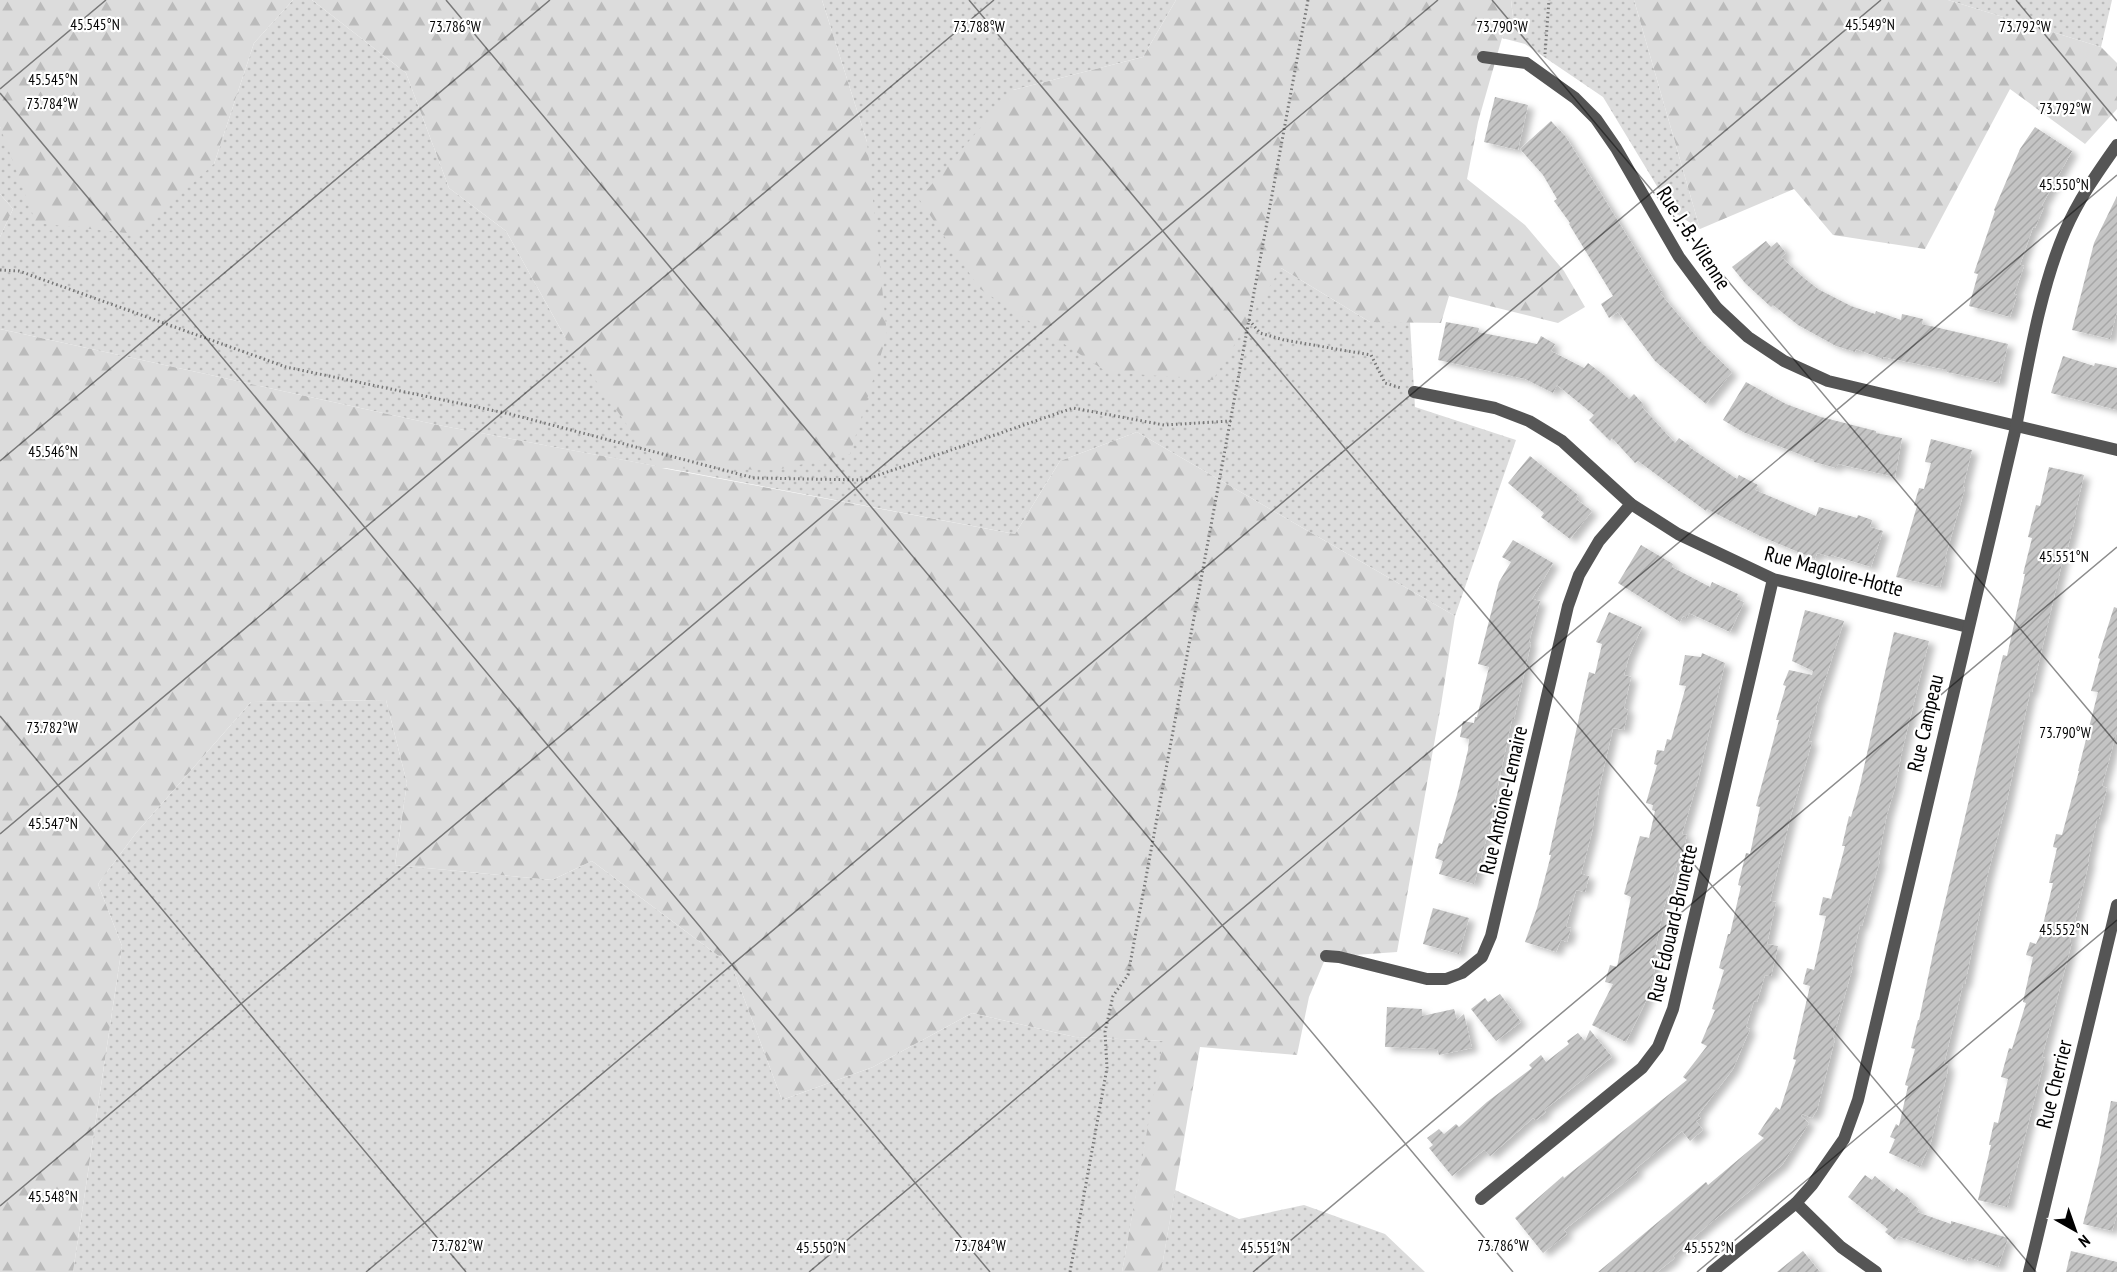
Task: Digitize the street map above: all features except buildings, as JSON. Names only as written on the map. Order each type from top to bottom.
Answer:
[{"type":"street","name":"Rue J.-B.-Vilenne","points":[[1483,57],[1526,63],[1575,98],[1596,119],[1616,148],[1690,274],[1717,308],[1748,337],[1784,361],[1828,381],[2117,450]]},
{"type":"street","name":"Rue Campeau","points":[[1712,1272],[1796,1203],[1812,1185],[1844,1139],[1858,1100],[2047,289],[2065,231],[2089,184],[2117,145]]},
{"type":"street","name":"Rue Magloire-Hotte","points":[[1414,392],[1495,408],[1529,421],[1562,441],[1631,504],[1678,534],[1773,579],[1968,627]]},
{"type":"street","name":"Rue Antoine-Lemaire","points":[[1326,957],[1339,957],[1427,979],[1446,979],[1462,973],[1482,957],[1491,936],[1568,606],[1579,575],[1599,541],[1631,504]]},
{"type":"street","name":"Rue Édouard-Brunette","points":[[1481,1199],[1642,1068],[1658,1047],[1673,1010],[1773,579]]},
{"type":"street","name":"Rue Cherrier","points":[[2029,1272],[2117,905]]},
{"type":"street","points":[[1796,1203],[1841,1247],[1875,1272]]},
{"type":"path","points":[[1070,1272],[1107,1068],[1105,1032],[1113,996],[1128,975],[1308,0]]},
{"type":"path","points":[[1545,54],[1550,0]]},
{"type":"path","points":[[0,270],[18,271],[286,367],[510,414],[754,478],[864,480],[1073,408],[1164,426],[1230,421]]},
{"type":"path","points":[[1249,320],[1260,333],[1284,340],[1371,355],[1385,383],[1414,392]]},
{"type":"green space","points":[[0,0],[293,0],[254,43],[214,164],[136,234],[36,223],[0,127]]},
{"type":"green space","points":[[293,0],[312,0],[406,73],[449,188],[506,231],[565,337],[867,142],[822,0],[1176,0],[1143,57],[1013,90],[1281,268],[1370,322],[1410,322],[1415,407],[1516,440],[1455,616],[1137,432],[1060,461],[1015,534],[438,425],[0,329],[0,237],[13,209],[0,194],[0,128],[214,164],[254,43]]},
{"type":"green space","points":[[312,0],[822,0],[867,142],[887,335],[850,454],[776,470],[662,468],[1015,534],[1060,461],[1137,432],[1455,616],[1397,952],[1326,957],[1309,997],[1297,1055],[1200,1047],[1161,1272],[1122,1272],[1163,1041],[1075,1037],[972,1013],[873,1067],[782,1100],[732,966],[592,861],[552,880],[395,865],[407,783],[386,700],[251,702],[136,833],[98,884],[122,946],[73,1272],[0,1272],[0,329],[438,425],[656,466],[565,337],[506,231],[449,188],[406,73]]},
{"type":"green space","points":[[1176,0],[1511,0],[1513,17],[1502,38],[1478,122],[1467,179],[1525,225],[1564,271],[1585,307],[1558,323],[1449,296],[1441,323],[1370,322],[1281,268],[1213,380],[1107,372],[980,289],[919,199],[1013,90],[1143,57]]},
{"type":"green space","points":[[1511,0],[1634,0],[1700,229],[1672,211],[1603,97],[1525,44],[1502,38],[1513,17]]},
{"type":"green space","points":[[1634,0],[1948,0],[2101,47],[2117,63],[2117,109],[2085,144],[2010,89],[1925,249],[1833,235],[1794,189],[1700,229]]},
{"type":"green space","points":[[1948,0],[2112,0],[2101,47]]},
{"type":"green space","points":[[0,194],[13,209],[0,237]]},
{"type":"green space","points":[[386,700],[407,783],[395,865],[552,880],[592,861],[732,966],[782,1100],[873,1067],[972,1013],[1075,1037],[1164,1041],[1122,1272],[73,1272],[122,946],[98,884],[136,833],[251,702]]},
{"type":"green space","points":[[1175,1190],[1239,1219],[1304,1205],[1385,1234],[1425,1272],[1161,1272]]}]
